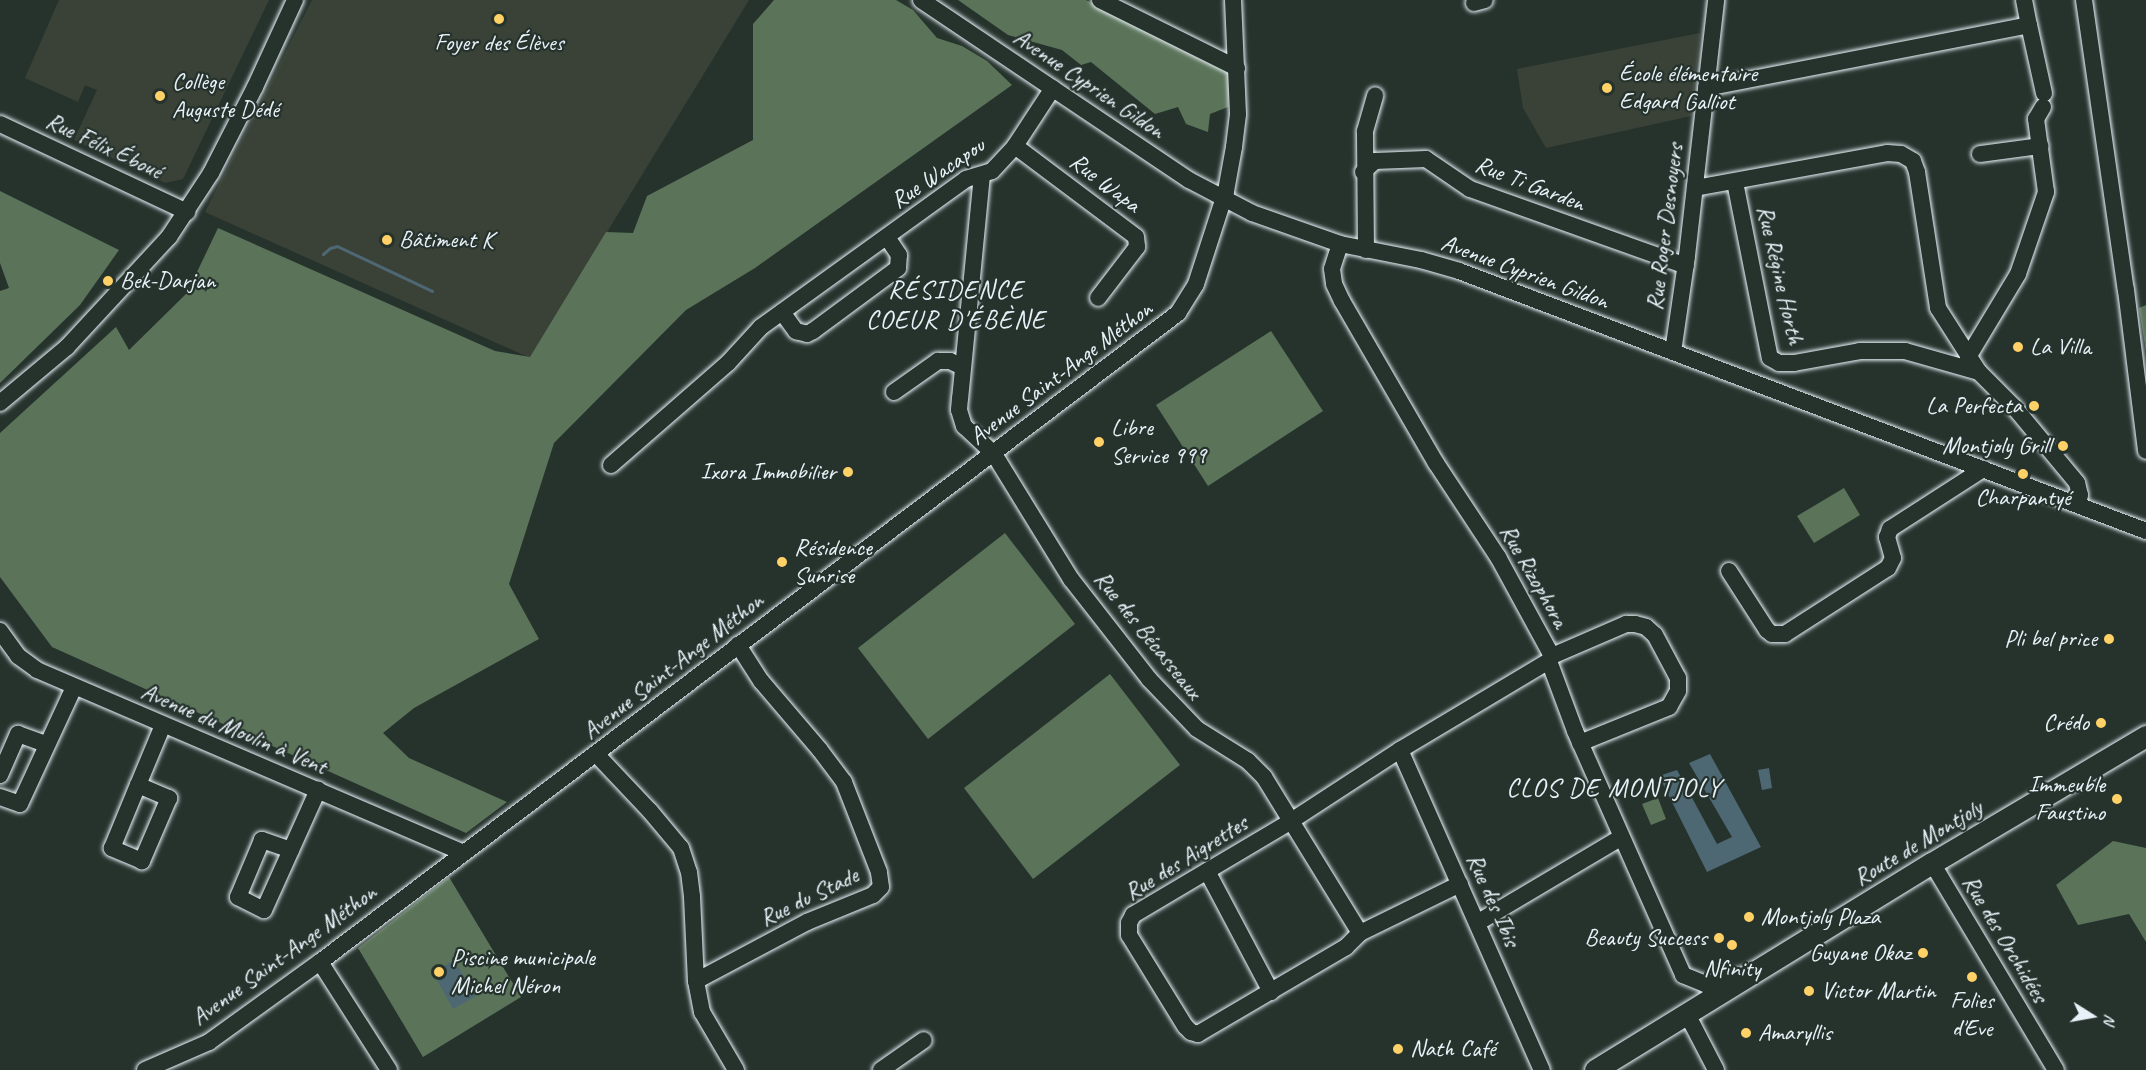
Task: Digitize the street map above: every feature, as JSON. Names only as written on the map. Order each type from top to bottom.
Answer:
[{"type":"main road","name":"Route de Montjoly","points":[[1595,1070],[1932,863],[2146,736]]},
{"type":"street","points":[[0,403],[67,347],[131,279],[185,211],[216,161],[255,87],[295,0]]},
{"type":"street","name":"Avenue Cyprien Gildon","points":[[921,0],[1189,180],[1262,217],[1340,244],[1421,260],[1459,271],[2146,531]]},
{"type":"street","points":[[1101,0],[1237,68]]},
{"type":"street","name":"Avenue Saint-Ange Méthon","points":[[145,1070],[209,1042],[320,962],[597,755],[989,448],[1178,313],[1196,284],[1223,199],[1234,147],[1238,114],[1233,0]]},
{"type":"street","name":"Rue Roger Desnoyers","points":[[1673,352],[1686,266],[1716,0]]},
{"type":"street","points":[[1968,357],[2018,274],[2046,192],[2036,119],[2044,100],[2025,0]]},
{"type":"street","points":[[2084,0],[2126,290],[2146,451]]},
{"type":"street","points":[[1706,88],[2029,25]]},
{"type":"street","name":"Rue Wacapou","points":[[610,465],[729,363],[761,327],[966,179],[987,173],[1015,146],[1053,88]]},
{"type":"street","points":[[1366,250],[1365,131],[1375,95]]},
{"type":"street","name":"Rue Félix Éboué","points":[[2,125],[185,211]]},
{"type":"street","name":"Rue Wapa","points":[[1015,146],[1136,237],[1137,247],[1098,298]]},
{"type":"street","points":[[1980,154],[2040,146]]},
{"type":"street","points":[[1695,188],[1887,153],[1901,154],[1913,161],[1917,172],[1938,308],[1979,372]]},
{"type":"street","name":"Rue Ti Garden","points":[[1364,172],[1375,161],[1426,159],[1470,189],[1686,266]]},
{"type":"street","points":[[987,173],[959,410],[961,418],[972,435],[989,448]]},
{"type":"street","name":"Rue Régine Horth","points":[[1735,182],[1770,358],[1779,363],[1794,363],[1860,351],[1905,351],[1979,372],[2014,407],[2077,483],[2080,495],[2078,504]]},
{"type":"street","name":"Rue Wacapou","points":[[782,312],[801,333],[813,331],[822,325],[898,268],[899,255],[887,237]]},
{"type":"street","points":[[980,241],[970,406],[974,420],[985,436],[989,448]]},
{"type":"street","name":"Rue Rizophora","points":[[1340,244],[1332,269],[1334,284],[1436,463],[1498,557],[1550,658],[1580,743],[1620,838],[1683,975],[1705,984],[1755,972]]},
{"type":"street","points":[[894,392],[938,361],[950,361],[963,367]]},
{"type":"street","name":"Rue des Bécasseaux","points":[[989,448],[1071,579],[1149,680],[1197,729],[1248,761],[1264,777],[1360,933]]},
{"type":"street","points":[[1729,571],[1767,630],[1772,634],[1785,634],[1888,568],[1893,558],[1887,537],[1890,529],[1983,469]]},
{"type":"street","name":"Rue des Aigrettes","points":[[1460,884],[1360,933],[1346,946],[1198,1034],[1191,1032],[1130,935],[1129,923],[1133,915],[1291,821],[1550,658],[1626,624],[1646,627],[1655,635],[1678,678],[1678,691],[1669,707],[1580,743]]},
{"type":"street","name":"Avenue du Moulin à Vent","points":[[0,631],[18,657],[37,670],[463,853]]},
{"type":"street","name":"Rue du Stade","points":[[696,981],[807,922],[873,895],[881,887],[879,872],[844,782],[761,681],[738,645]]},
{"type":"street","points":[[0,797],[20,804],[74,687]]},
{"type":"street","points":[[138,785],[163,725]]},
{"type":"street","points":[[0,775],[18,734],[46,744]]},
{"type":"street","name":"Rue des Ibis","points":[[1401,750],[1542,1070]]},
{"type":"street","points":[[597,755],[681,848],[692,897],[696,981],[702,1012],[736,1070]]},
{"type":"street","points":[[291,850],[318,790]]},
{"type":"street","points":[[1477,922],[1620,838]]},
{"type":"street","name":"Rue des Orchidées","points":[[1932,863],[2056,1070]]},
{"type":"street","points":[[1207,871],[1270,992]]},
{"type":"street","points":[[320,962],[389,1070]]},
{"type":"street","points":[[1687,1014],[1715,1069]]},
{"type":"street","points":[[880,1070],[924,1040]]},
{"type":"shaded area","name":"Collège Auguste Dédé","points":[[59,0],[269,0],[183,179],[165,183],[74,140],[97,90],[85,85],[78,102],[25,78]]},
{"type":"shaded area","points":[[312,0],[749,0],[530,358],[205,212]]},
{"type":"shaded area","name":"École élémentaire Edgard Galliot","points":[[1700,33],[1691,116],[1546,148],[1523,108],[1517,69]]},
{"type":"green space","points":[[774,0],[896,0],[913,10],[937,38],[962,46],[987,61],[1012,85],[755,268],[686,310],[554,443],[509,584],[539,639],[414,708],[383,733],[409,758],[507,802],[466,833],[52,647],[0,577],[0,433],[116,327],[129,350],[187,293],[218,228],[495,351],[530,357],[606,232],[633,233],[647,196],[753,140],[753,24]]},
{"type":"green space","points":[[958,0],[1086,0],[1230,71],[1228,107],[1210,114],[1208,132],[1186,124],[1178,107],[1155,114],[1091,62],[1081,65],[1062,50],[1008,35]]},
{"type":"green space","points":[[0,191],[119,250],[80,305],[0,383],[0,291],[9,288],[0,263]]},
{"type":"green space","points":[[2146,305],[2146,351],[2139,308]]},
{"type":"green space","points":[[1271,331],[1323,411],[1208,486],[1156,405]]},
{"type":"green space","points":[[1844,488],[1860,515],[1814,543],[1797,516]]},
{"type":"green space","points":[[1005,533],[1075,624],[928,739],[858,648]]},
{"type":"green space","points":[[1110,674],[1180,765],[1033,879],[964,788]]},
{"type":"green space","points":[[1658,798],[1666,819],[1651,825],[1642,804]]},
{"type":"green space","points":[[2113,841],[2146,848],[2146,942],[2129,914],[2078,925],[2056,885]]},
{"type":"green space","name":"Piscine municipale Michel Néron","points":[[449,877],[521,997],[423,1057],[358,948]]},
{"type":"water","points":[[1710,754],[1761,847],[1707,872],[1659,776],[1677,770],[1717,844],[1732,837],[1689,763]]},
{"type":"water","points":[[1769,768],[1772,788],[1762,790],[1758,770]]},
{"type":"water","points":[[454,960],[476,996],[453,1009],[433,973]]},
{"type":"waterway","points":[[323,254],[337,246],[432,291]]},
{"type":"place","name":"Foyer des Élèves","points":[[499,19]]},
{"type":"place","name":"École élémentaire Edgard Galliot","points":[[1607,88]]},
{"type":"place","name":"Collège Auguste Dédé","points":[[160,96]]},
{"type":"place","name":"Bâtiment K","points":[[387,240]]},
{"type":"place","name":"Bek-Darjan","points":[[108,281]]},
{"type":"place","name":"La Villa","points":[[2018,347]]},
{"type":"place","name":"La Perfecta","points":[[2034,406]]},
{"type":"place","name":"Libre Service 999","points":[[1099,442]]},
{"type":"place","name":"Montjoly Grill","points":[[2063,446]]},
{"type":"place","name":"Ixora Immobilier","points":[[848,472]]},
{"type":"place","name":"Charpantyé","points":[[2023,474]]},
{"type":"place","name":"Résidence Sunrise","points":[[782,562]]},
{"type":"place","name":"Pli bel price","points":[[2109,639]]},
{"type":"place","name":"Crédo","points":[[2101,723]]},
{"type":"place","name":"Immeuble Faustino","points":[[2117,799]]},
{"type":"place","name":"Montjoly Plaza","points":[[1749,917]]},
{"type":"place","name":"Beauty Success","points":[[1719,938]]},
{"type":"place","name":"Nfinity","points":[[1732,945]]},
{"type":"place","name":"Guyane Okaz","points":[[1923,953]]},
{"type":"place","name":"Piscine municipale Michel Néron","points":[[439,972]]},
{"type":"place","name":"Folies d'Eve","points":[[1972,977]]},
{"type":"place","name":"Victor Martin","points":[[1809,991]]},
{"type":"place","name":"Amaryllis","points":[[1746,1033]]},
{"type":"place","name":"Nath Café","points":[[1398,1049]]},
{"type":"district","name":"RÉSIDENCE COEUR D'ÉBÈNE","points":[[956,305]]},
{"type":"district","name":"CLOS DE MONTJOLY","points":[[1614,788]]}]
